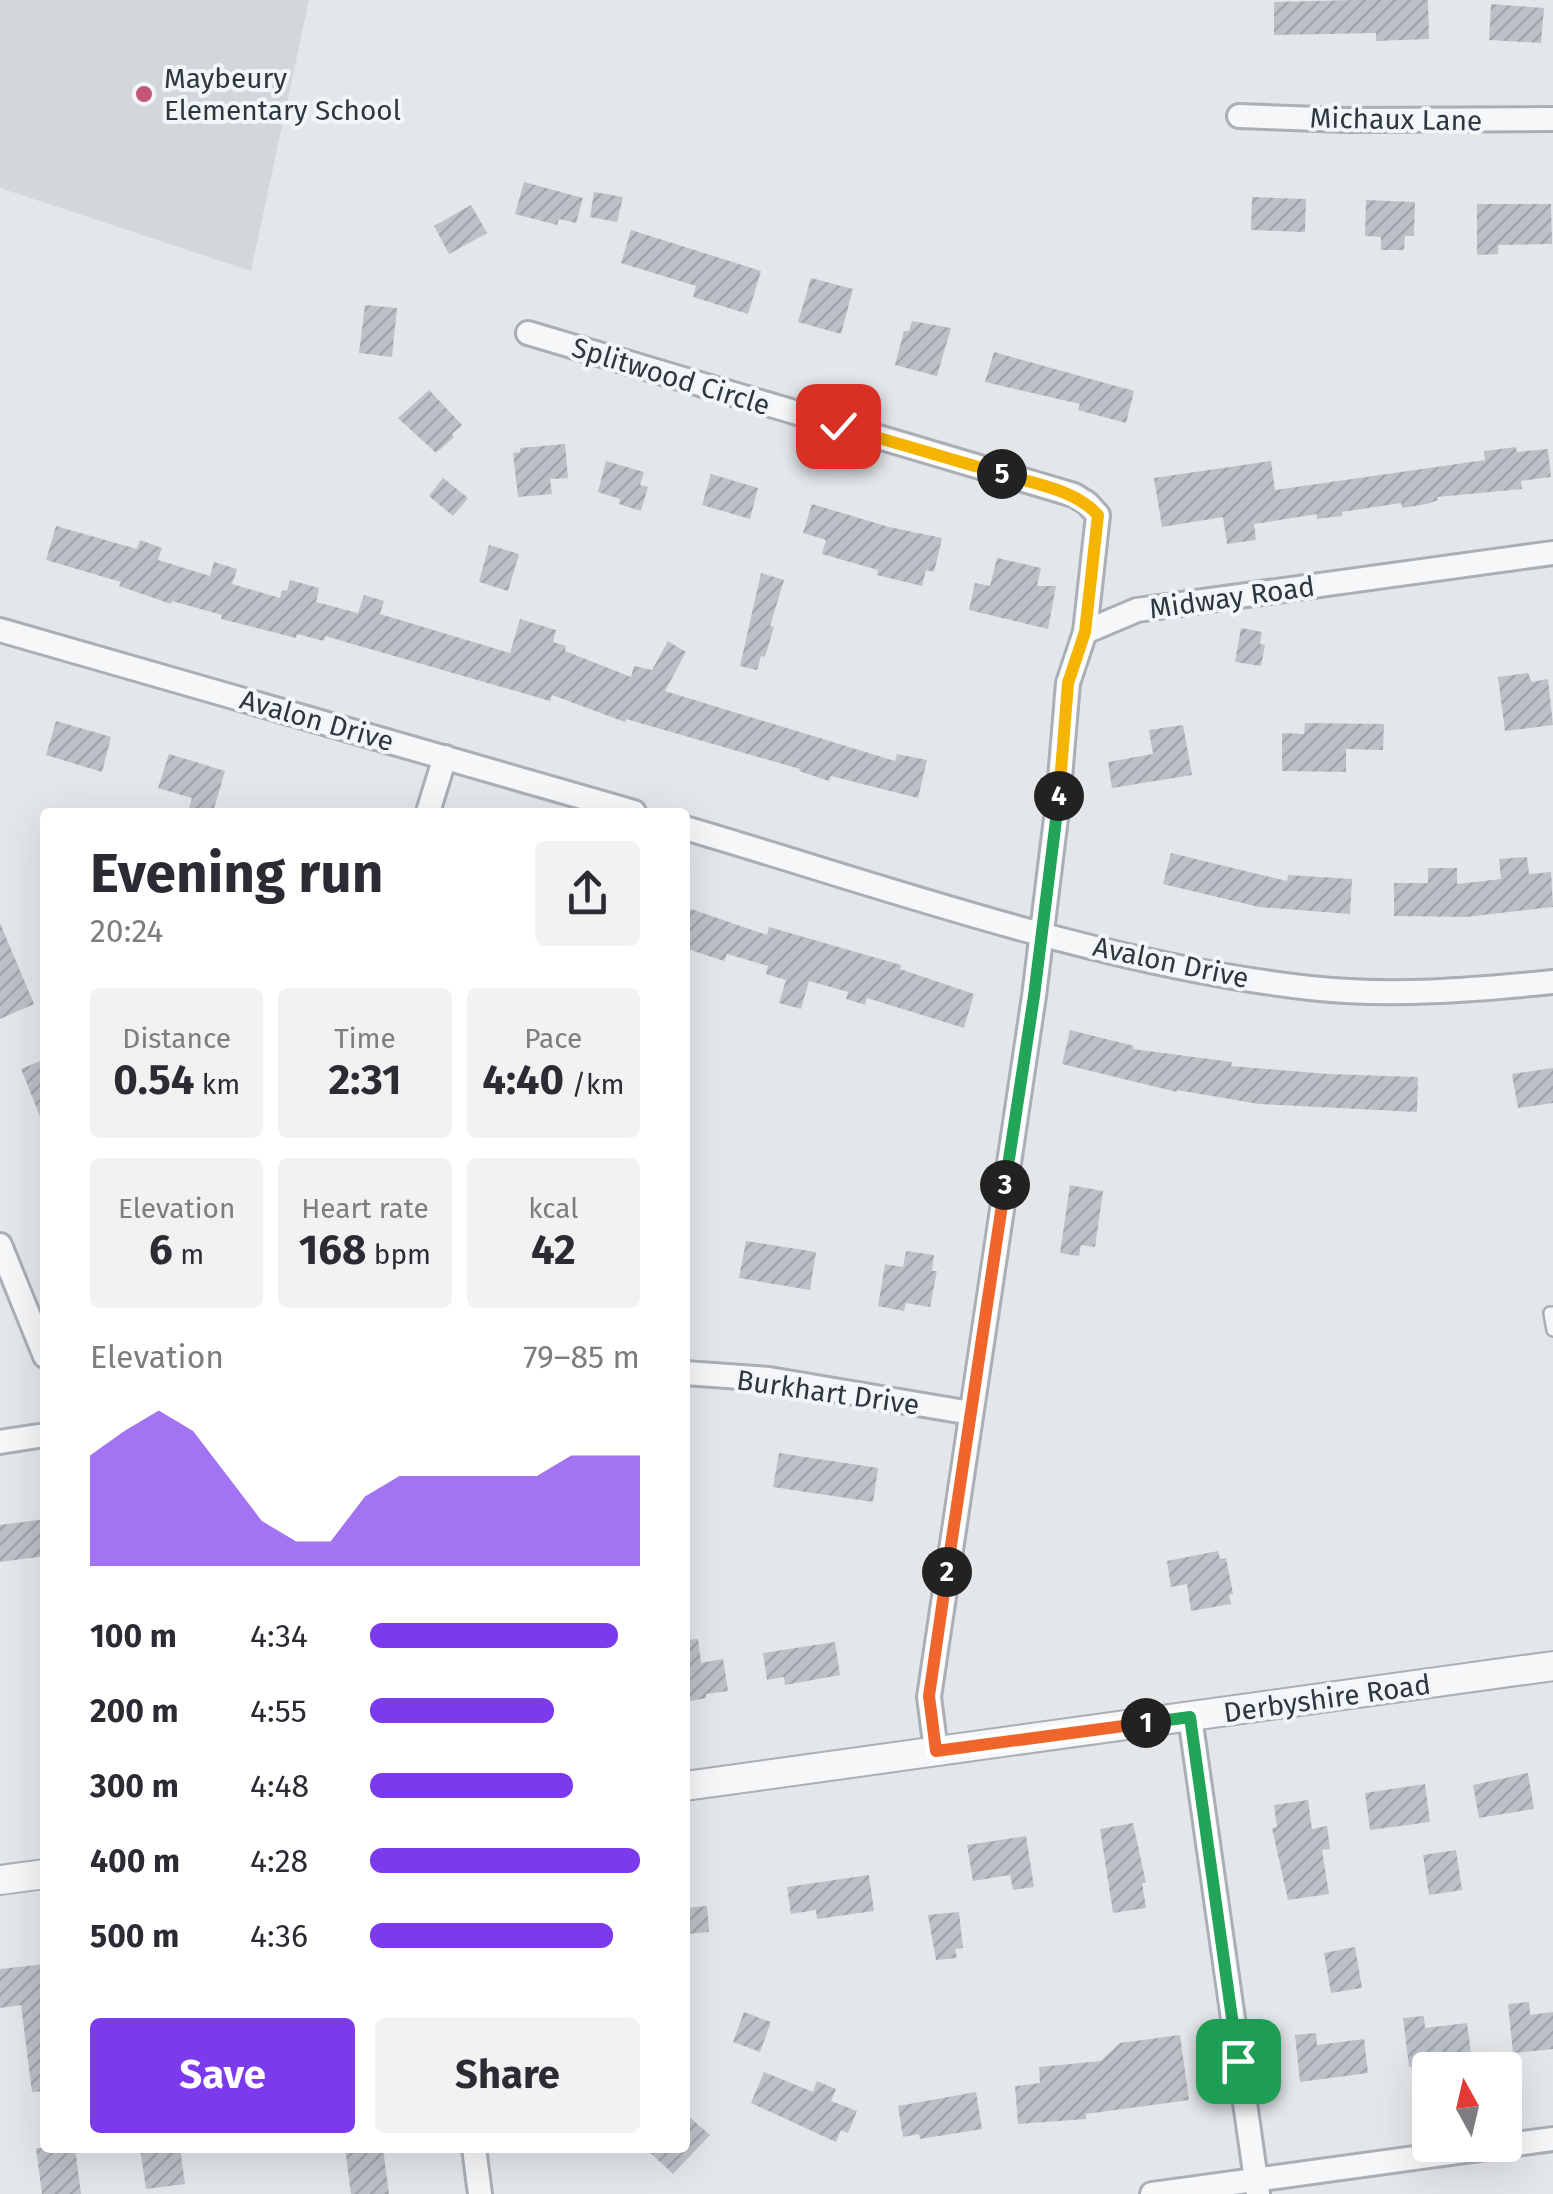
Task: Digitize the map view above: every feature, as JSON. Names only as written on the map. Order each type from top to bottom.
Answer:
[{"type":"street","name":"Michaux Lane","points":[[1239,116],[1553,119]]},
{"type":"street","name":"Splitwood Circle","points":[[528,333],[1074,496],[1098,515],[1085,632]]},
{"type":"street","name":"Midway Road","points":[[1085,632],[1138,610],[1553,554]]},
{"type":"street","name":"Avalon Drive","points":[[0,630],[620,808]]},
{"type":"street","points":[[936,1751],[929,1696],[1034,996],[1068,683],[1085,632]]},
{"type":"street","points":[[429,808],[445,756]]},
{"type":"street","name":"Avalon Drive","points":[[690,829],[1040,933],[1229,977],[1313,989],[1431,990],[1553,982]]},
{"type":"street","points":[[0,1244],[40,1344]]},
{"type":"street","name":"Burkhart Drive","points":[[690,1373],[769,1380],[970,1412]]},
{"type":"street","points":[[0,1442],[40,1435]]},
{"type":"street","name":"Derbyshire Road","points":[[690,1785],[1553,1666]]},
{"type":"street","points":[[1190,1717],[1257,2187]]},
{"type":"street","points":[[0,1880],[40,1875]]},
{"type":"street","points":[[1152,2194],[1257,2187],[1553,2138]]},
{"type":"street","points":[[475,2153],[480,2194]]},
{"type":"lane","points":[[1553,1313],[1553,1330]]},
{"type":"shaded area","name":"Maybeury Elementary School","points":[[0,0],[309,0],[251,271],[0,188]]},
{"type":"building","points":[[1428,0],[1429,39],[1376,41],[1376,33],[1274,35],[1274,2]]},
{"type":"building","points":[[1491,4],[1544,8],[1541,43],[1489,40]]},
{"type":"building","points":[[524,182],[583,198],[576,223],[559,219],[557,225],[515,214]]},
{"type":"building","points":[[594,192],[623,197],[617,222],[590,217]]},
{"type":"building","points":[[1252,197],[1306,199],[1305,232],[1251,230]]},
{"type":"building","points":[[1366,200],[1415,202],[1414,236],[1405,236],[1404,250],[1381,250],[1381,237],[1365,236]]},
{"type":"building","points":[[1477,204],[1551,204],[1552,244],[1498,245],[1498,254],[1477,255]]},
{"type":"building","points":[[471,205],[487,233],[449,254],[434,226]]},
{"type":"building","points":[[631,230],[761,271],[748,314],[693,297],[696,286],[621,263]]},
{"type":"building","points":[[811,278],[853,289],[841,334],[798,322]]},
{"type":"building","points":[[365,305],[397,308],[392,357],[359,353]]},
{"type":"building","points":[[912,321],[951,328],[937,376],[895,365],[904,331],[909,331]]},
{"type":"building","points":[[994,352],[1134,391],[1126,423],[1078,410],[1080,404],[985,382]]},
{"type":"building","points":[[429,390],[462,425],[436,453],[398,418]]},
{"type":"building","points":[[565,444],[568,478],[550,479],[552,494],[518,497],[513,453],[520,452],[520,448]]},
{"type":"building","points":[[1516,447],[1517,452],[1548,449],[1551,477],[1521,481],[1522,489],[1437,497],[1438,500],[1427,504],[1402,508],[1401,503],[1342,512],[1342,516],[1317,519],[1317,514],[1254,524],[1256,540],[1227,544],[1223,517],[1162,527],[1154,478],[1271,461],[1275,490],[1485,460],[1484,451]]},
{"type":"building","points":[[606,461],[644,472],[640,485],[648,487],[641,511],[598,492]]},
{"type":"building","points":[[711,474],[758,488],[750,519],[702,505]]},
{"type":"building","points":[[443,478],[468,498],[453,516],[429,496]]},
{"type":"building","points":[[812,504],[942,538],[934,572],[926,570],[922,586],[877,575],[878,570],[822,554],[826,540],[803,533]]},
{"type":"building","points":[[56,526],[137,549],[140,540],[162,548],[158,560],[210,576],[214,562],[237,569],[232,584],[280,598],[290,580],[319,588],[316,602],[358,613],[364,595],[384,601],[380,614],[510,653],[520,619],[556,630],[553,642],[566,646],[565,651],[631,677],[634,666],[652,670],[668,641],[686,652],[665,691],[895,761],[897,754],[927,760],[918,798],[831,776],[829,781],[800,769],[626,719],[625,722],[552,695],[550,701],[325,636],[324,641],[297,634],[296,638],[221,619],[222,615],[172,601],[171,604],[119,586],[121,582],[46,560]]},
{"type":"building","points":[[489,545],[519,554],[508,591],[479,582]]},
{"type":"building","points":[[997,558],[1041,568],[1037,586],[1056,586],[1048,629],[969,610],[975,583],[990,586]]},
{"type":"building","points":[[761,573],[784,580],[765,657],[761,656],[757,670],[740,666]]},
{"type":"building","points":[[1241,628],[1262,632],[1260,644],[1265,645],[1261,666],[1235,662]]},
{"type":"building","points":[[1528,673],[1532,682],[1548,679],[1553,725],[1505,731],[1498,677]]},
{"type":"building","points":[[56,721],[111,737],[102,772],[46,755]]},
{"type":"building","points":[[1305,723],[1384,724],[1383,750],[1346,749],[1346,772],[1282,771],[1282,733],[1304,734]]},
{"type":"building","points":[[1183,725],[1192,775],[1112,788],[1108,762],[1153,754],[1149,730]]},
{"type":"building","points":[[169,754],[225,771],[214,808],[189,808],[192,798],[158,788]]},
{"type":"building","points":[[1171,853],[1287,881],[1288,875],[1352,879],[1350,914],[1259,907],[1163,884]]},
{"type":"building","points":[[1527,857],[1529,874],[1551,872],[1553,907],[1466,917],[1394,916],[1394,883],[1428,883],[1428,868],[1457,868],[1457,884],[1501,879],[1499,859]]},
{"type":"building","points":[[690,909],[767,935],[769,927],[901,965],[900,969],[974,994],[964,1028],[867,998],[865,1005],[846,999],[848,992],[809,981],[801,1009],[779,1003],[786,980],[766,974],[768,966],[727,954],[724,961],[690,950]]},
{"type":"building","points":[[0,923],[34,1004],[0,1019]]},
{"type":"building","points":[[1070,1030],[1134,1046],[1133,1049],[1232,1062],[1231,1066],[1418,1077],[1417,1112],[1259,1104],[1177,1092],[1062,1064]]},
{"type":"building","points":[[40,1061],[40,1116],[21,1069]]},
{"type":"building","points":[[1553,1068],[1553,1103],[1518,1108],[1512,1074]]},
{"type":"building","points":[[1070,1185],[1103,1191],[1095,1247],[1081,1245],[1079,1256],[1060,1253]]},
{"type":"building","points":[[746,1241],[816,1252],[810,1290],[739,1278]]},
{"type":"building","points":[[906,1251],[934,1255],[932,1271],[937,1271],[930,1307],[906,1303],[904,1311],[878,1306],[885,1264],[903,1267]]},
{"type":"building","points":[[779,1453],[878,1468],[873,1502],[773,1487]]},
{"type":"building","points":[[40,1520],[40,1557],[0,1562],[0,1525]]},
{"type":"building","points":[[1218,1551],[1220,1559],[1226,1558],[1233,1594],[1229,1595],[1231,1604],[1191,1611],[1187,1584],[1171,1587],[1167,1561]]},
{"type":"building","points":[[698,1639],[701,1663],[723,1659],[728,1691],[690,1701],[690,1640]]},
{"type":"building","points":[[835,1642],[840,1675],[785,1685],[784,1677],[767,1680],[763,1653]]},
{"type":"building","points":[[1528,1773],[1534,1809],[1479,1818],[1473,1785]]},
{"type":"building","points":[[1425,1784],[1430,1822],[1370,1830],[1365,1793]]},
{"type":"building","points":[[1308,1800],[1312,1829],[1327,1826],[1330,1849],[1322,1850],[1329,1894],[1288,1900],[1272,1828],[1277,1827],[1274,1805]]},
{"type":"building","points":[[1133,1823],[1146,1883],[1142,1883],[1146,1908],[1113,1913],[1100,1829]]},
{"type":"building","points":[[1026,1836],[1034,1887],[1013,1890],[1010,1875],[973,1881],[967,1845]]},
{"type":"building","points":[[1456,1850],[1462,1890],[1429,1895],[1423,1855]]},
{"type":"building","points":[[869,1875],[874,1911],[817,1919],[816,1910],[791,1914],[787,1887]]},
{"type":"building","points":[[707,1906],[709,1932],[690,1934],[690,1908]]},
{"type":"building","points":[[959,1912],[963,1948],[955,1949],[957,1958],[936,1960],[928,1915]]},
{"type":"building","points":[[1355,1947],[1362,1988],[1331,1993],[1324,1953]]},
{"type":"building","points":[[40,1965],[40,2091],[32,2092],[21,2005],[0,2008],[0,1969]]},
{"type":"building","points":[[1529,2002],[1530,2015],[1553,2012],[1553,2049],[1513,2052],[1508,2004]]},
{"type":"building","points":[[744,2012],[771,2022],[760,2052],[733,2042]]},
{"type":"building","points":[[1424,2016],[1425,2028],[1467,2023],[1471,2052],[1412,2052],[1409,2067],[1403,2018]]},
{"type":"building","points":[[1316,2033],[1317,2045],[1364,2039],[1368,2073],[1300,2082],[1295,2035]]},
{"type":"building","points":[[1180,2035],[1189,2100],[1086,2114],[1086,2119],[1018,2124],[1015,2086],[1040,2083],[1039,2067],[1101,2061],[1120,2043]]},
{"type":"building","points":[[764,2072],[813,2092],[817,2081],[836,2089],[831,2101],[857,2111],[848,2133],[841,2130],[836,2142],[751,2103]]},
{"type":"building","points":[[976,2092],[982,2129],[920,2139],[919,2134],[903,2137],[898,2106]]},
{"type":"building","points":[[690,2117],[710,2135],[673,2174],[650,2153],[690,2153]]},
{"type":"building","points":[[36,2148],[40,2148],[40,2153],[76,2153],[81,2194],[42,2194]]},
{"type":"building","points":[[141,2153],[181,2153],[185,2184],[146,2189]]},
{"type":"building","points":[[346,2153],[384,2153],[389,2194],[351,2194]]},
{"type":"place","name":"Maybeury Elementary School","points":[[144,94]]},
{"type":"route","points":[[838,426],[1074,496],[1098,515],[1085,632],[1068,683],[1034,996],[929,1710],[936,1751],[1190,1717],[1238,2061]]}]
